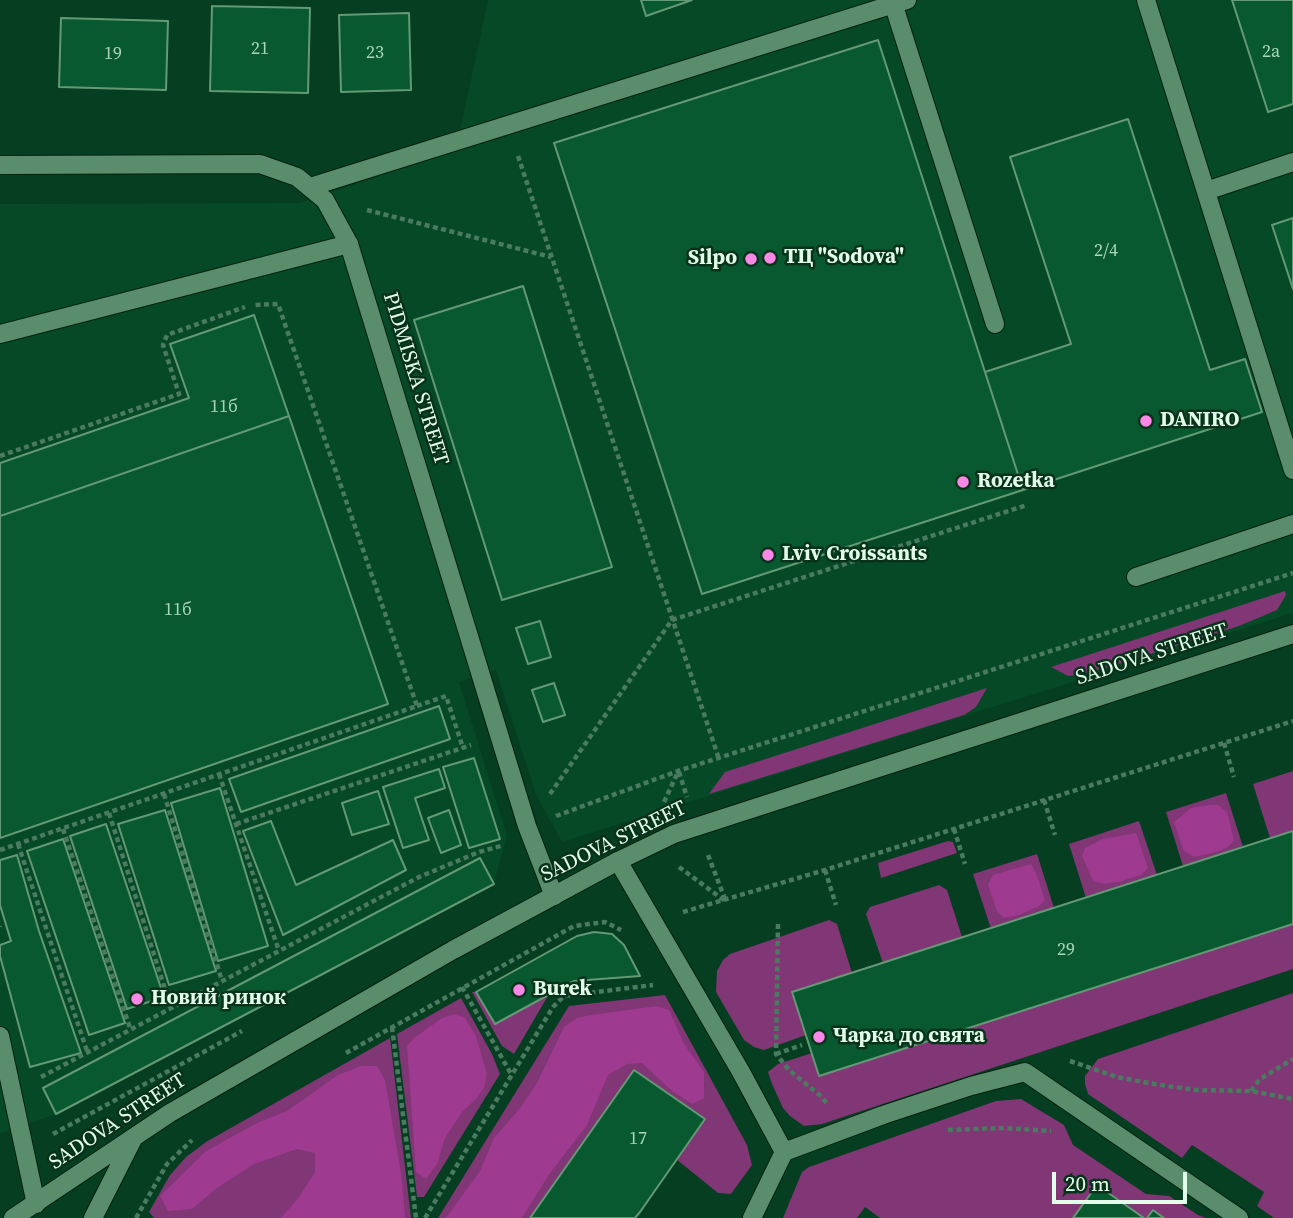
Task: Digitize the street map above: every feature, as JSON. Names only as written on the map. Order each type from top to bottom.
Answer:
[{"type":"street","points":[[1146,0],[1293,470]]},
{"type":"street","points":[[310,187],[900,2],[995,324]]},
{"type":"street","points":[[1206,191],[1293,162]]},
{"type":"street","name":"PIDMISKA STREET","points":[[0,165],[260,164],[297,177],[326,200],[349,244],[527,826],[554,896]]},
{"type":"street","points":[[0,334],[349,244]]},
{"type":"street","points":[[1136,577],[1293,524]]},
{"type":"street","name":"SADOVA STREET","points":[[13,1218],[170,1113],[453,950],[618,861],[674,834],[1293,634]]},
{"type":"street","points":[[618,861],[741,1072],[784,1152]]},
{"type":"street","points":[[0,1036],[36,1204]]},
{"type":"street","points":[[752,1218],[784,1152],[845,1127],[971,1086],[1025,1072],[1239,1218]]},
{"type":"street","points":[[93,1218],[135,1136]]},
{"type":"path","points":[[518,154],[719,759]]},
{"type":"path","points":[[326,200],[551,257]]},
{"type":"path","points":[[0,456],[180,394],[163,345],[167,335],[252,305],[278,304],[417,706]]},
{"type":"path","points":[[13,1093],[130,1028],[419,877],[479,852],[507,844],[527,826],[672,620],[1027,505]]},
{"type":"path","points":[[527,826],[678,771],[1293,573]]},
{"type":"path","points":[[0,850],[446,696],[463,748]]},
{"type":"path","points":[[725,901],[1293,720]]},
{"type":"path","points":[[236,824],[500,735]]},
{"type":"path","points":[[1224,743],[1234,777]]},
{"type":"path","points":[[678,771],[689,802]]},
{"type":"path","points":[[219,774],[279,951]]},
{"type":"path","points":[[164,794],[222,981]]},
{"type":"path","points":[[1044,800],[1055,835]]},
{"type":"path","points":[[108,813],[171,1008]]},
{"type":"path","points":[[63,829],[130,1028]]},
{"type":"path","points":[[954,829],[965,864]]},
{"type":"path","points":[[18,844],[87,1051]]},
{"type":"path","points":[[642,849],[681,868],[725,901]]},
{"type":"path","points":[[706,850],[725,901]]},
{"type":"path","points":[[825,870],[836,905]]},
{"type":"path","points":[[336,1058],[574,926],[605,922],[624,932]]},
{"type":"path","points":[[778,924],[776,1054],[789,1070],[822,1097],[845,1127]]},
{"type":"path","points":[[425,1218],[553,1007],[564,996],[653,985],[647,974]]},
{"type":"path","points":[[462,987],[511,1075]]},
{"type":"path","points":[[392,1027],[416,1218]]},
{"type":"path","points":[[24,1145],[78,1122],[244,1029]]},
{"type":"path","points":[[1063,1058],[1116,1077],[1195,1090],[1251,1091],[1293,1099]]},
{"type":"path","points":[[1251,1091],[1260,1079],[1293,1059]]},
{"type":"path","points":[[943,1129],[1004,1128],[1052,1131]]},
{"type":"path","points":[[136,1218],[167,1164],[193,1140]]},
{"type":"path","points":[[139,1210],[146,1218]]},
{"type":"shaded area","points":[[488,0],[1293,0],[1293,613],[562,842],[536,795],[496,670],[459,682],[507,835],[494,884],[56,1114],[0,1134],[0,204],[300,203],[431,158],[460,131]]},
{"type":"shaded area","points":[[1285,591],[1286,595],[1277,610],[1239,626],[1077,675],[1068,676],[1051,667]]},
{"type":"shaded area","points":[[987,688],[976,707],[964,715],[709,794],[725,772]]},
{"type":"shaded area","points":[[1293,771],[1293,831],[1270,838],[1253,784]]},
{"type":"shaded area","points":[[1226,793],[1243,847],[1183,866],[1166,812]]},
{"type":"shaded area","points":[[1218,805],[1227,812],[1234,840],[1228,847],[1217,852],[1194,857],[1184,851],[1174,822],[1191,808]]},
{"type":"shaded area","points":[[1139,821],[1157,875],[1086,898],[1069,844]]},
{"type":"shaded area","points":[[1136,833],[1148,868],[1141,875],[1118,882],[1105,884],[1093,881],[1082,856],[1085,848],[1103,839]]},
{"type":"shaded area","points":[[948,841],[953,842],[957,853],[881,878],[878,863]]},
{"type":"shaded area","points":[[1037,854],[1054,908],[991,929],[973,874]]},
{"type":"shaded area","points":[[1031,864],[1045,900],[1039,906],[1019,915],[1004,918],[997,911],[988,885],[993,875]]},
{"type":"shaded area","points":[[939,885],[947,890],[962,937],[883,963],[866,914],[870,907]]},
{"type":"shaded area","points":[[829,920],[837,924],[852,973],[792,992],[806,1035],[764,1050],[754,1047],[744,1040],[716,992],[717,971],[723,960],[730,954]]},
{"type":"shaded area","points":[[1293,924],[1293,969],[822,1124],[804,1126],[790,1116],[783,1108],[768,1072],[778,1064],[812,1053],[819,1076]]},
{"type":"shaded area","points":[[472,992],[476,992],[495,1024],[549,994],[514,1054],[502,1046]]},
{"type":"shaded area","points":[[1293,993],[1293,1218],[1274,1218],[1257,1206],[1264,1192],[1192,1145],[1182,1158],[1088,1094],[1085,1076],[1098,1059]]},
{"type":"shaded area","points":[[665,995],[747,1145],[752,1165],[731,1194],[718,1193],[676,1159],[704,1119],[634,1070],[530,1218],[438,1218],[569,1006]]},
{"type":"shaded area","points":[[461,998],[500,1074],[424,1197],[417,1197],[397,1034]]},
{"type":"shaded area","points":[[657,1006],[669,1010],[684,1044],[704,1072],[704,1098],[692,1104],[672,1091],[642,1063],[627,1064],[608,1075],[587,1125],[548,1176],[522,1218],[446,1218],[480,1171],[494,1138],[521,1107],[538,1081],[564,1027],[577,1018]]},
{"type":"shaded area","points":[[455,1014],[465,1018],[476,1036],[487,1074],[484,1088],[463,1111],[445,1138],[437,1164],[426,1179],[416,1172],[407,1046],[442,1018]]},
{"type":"shaded area","points":[[390,1038],[411,1218],[154,1218],[149,1212],[170,1175],[186,1157],[206,1142]]},
{"type":"shaded area","points":[[361,1066],[377,1066],[385,1080],[402,1179],[405,1218],[281,1218],[315,1172],[315,1153],[297,1149],[254,1164],[217,1188],[192,1209],[168,1211],[160,1196],[206,1151],[257,1123],[287,1111],[338,1075]]},
{"type":"shaded area","points":[[1021,1099],[1064,1125],[1073,1145],[1146,1194],[1169,1196],[1206,1218],[880,1218],[865,1207],[857,1218],[783,1218],[802,1172],[809,1167],[996,1101]]},
{"type":"building","points":[[641,0],[692,0],[646,16]]},
{"type":"building","points":[[1232,0],[1293,0],[1293,104],[1268,112]]},
{"type":"building","points":[[212,6],[310,8],[308,93],[210,91]]},
{"type":"building","points":[[409,13],[411,90],[341,92],[339,15]]},
{"type":"building","points":[[61,18],[168,21],[166,90],[59,87]]},
{"type":"building","name":"ТЦ \"Sodova\"","points":[[878,40],[1023,490],[702,594],[554,143]]},
{"type":"building","points":[[1128,119],[1210,370],[1245,359],[1262,412],[1023,490],[985,372],[1071,344],[1010,157]]},
{"type":"building","points":[[1293,218],[1293,289],[1272,225]]},
{"type":"building","points":[[523,286],[612,567],[502,600],[414,320]]},
{"type":"building","points":[[254,315],[289,416],[0,516],[0,463],[189,398],[170,344]]},
{"type":"building","points":[[289,416],[388,704],[0,838],[0,516]]},
{"type":"building","points":[[540,621],[551,657],[528,664],[516,628]]},
{"type":"building","points":[[554,683],[565,715],[543,722],[532,690]]},
{"type":"building","points":[[439,706],[450,739],[241,812],[229,779]]},
{"type":"building","points":[[474,758],[500,839],[469,848],[443,767]]},
{"type":"building","points":[[439,769],[445,788],[415,798],[429,840],[403,848],[383,787]]},
{"type":"building","points":[[220,788],[268,946],[218,961],[171,803]]},
{"type":"building","points":[[378,791],[389,824],[352,835],[342,803]]},
{"type":"building","points":[[165,810],[216,971],[169,985],[118,824]]},
{"type":"building","points":[[449,810],[461,845],[441,853],[428,818]]},
{"type":"building","points":[[271,821],[296,885],[393,840],[406,870],[283,935],[243,831]]},
{"type":"building","points":[[106,824],[164,997],[127,1009],[70,836]]},
{"type":"building","points":[[1293,831],[1293,924],[819,1076],[792,992]]},
{"type":"building","points":[[63,839],[125,1023],[89,1035],[27,851]]},
{"type":"building","points":[[17,855],[39,931],[81,1053],[30,1067],[0,956],[0,945],[11,941],[0,905],[0,860]]},
{"type":"building","points":[[480,858],[494,884],[56,1114],[43,1088]]},
{"type":"building","points":[[594,932],[612,934],[624,945],[640,976],[574,981],[495,1024],[476,992],[577,936]]},
{"type":"building","points":[[634,1070],[705,1119],[640,1212],[635,1218],[530,1218]]},
{"type":"building","points":[[1097,1185],[1144,1218],[1073,1218]]},
{"type":"building","points":[[1153,1210],[1164,1218],[1147,1218]]},
{"type":"place","name":"ТЦ \"Sodova\"","points":[[770,258]]},
{"type":"place","name":"Silpo","points":[[751,259]]},
{"type":"place","name":"DANIRO","points":[[1146,421]]},
{"type":"place","name":"Rozetka","points":[[963,482]]},
{"type":"place","name":"Lviv Croissants","points":[[768,555]]},
{"type":"place","name":"Burek","points":[[519,990]]},
{"type":"place","name":"Новий ринок","points":[[137,999]]},
{"type":"place","name":"Чарка до свята","points":[[819,1037]]}]
